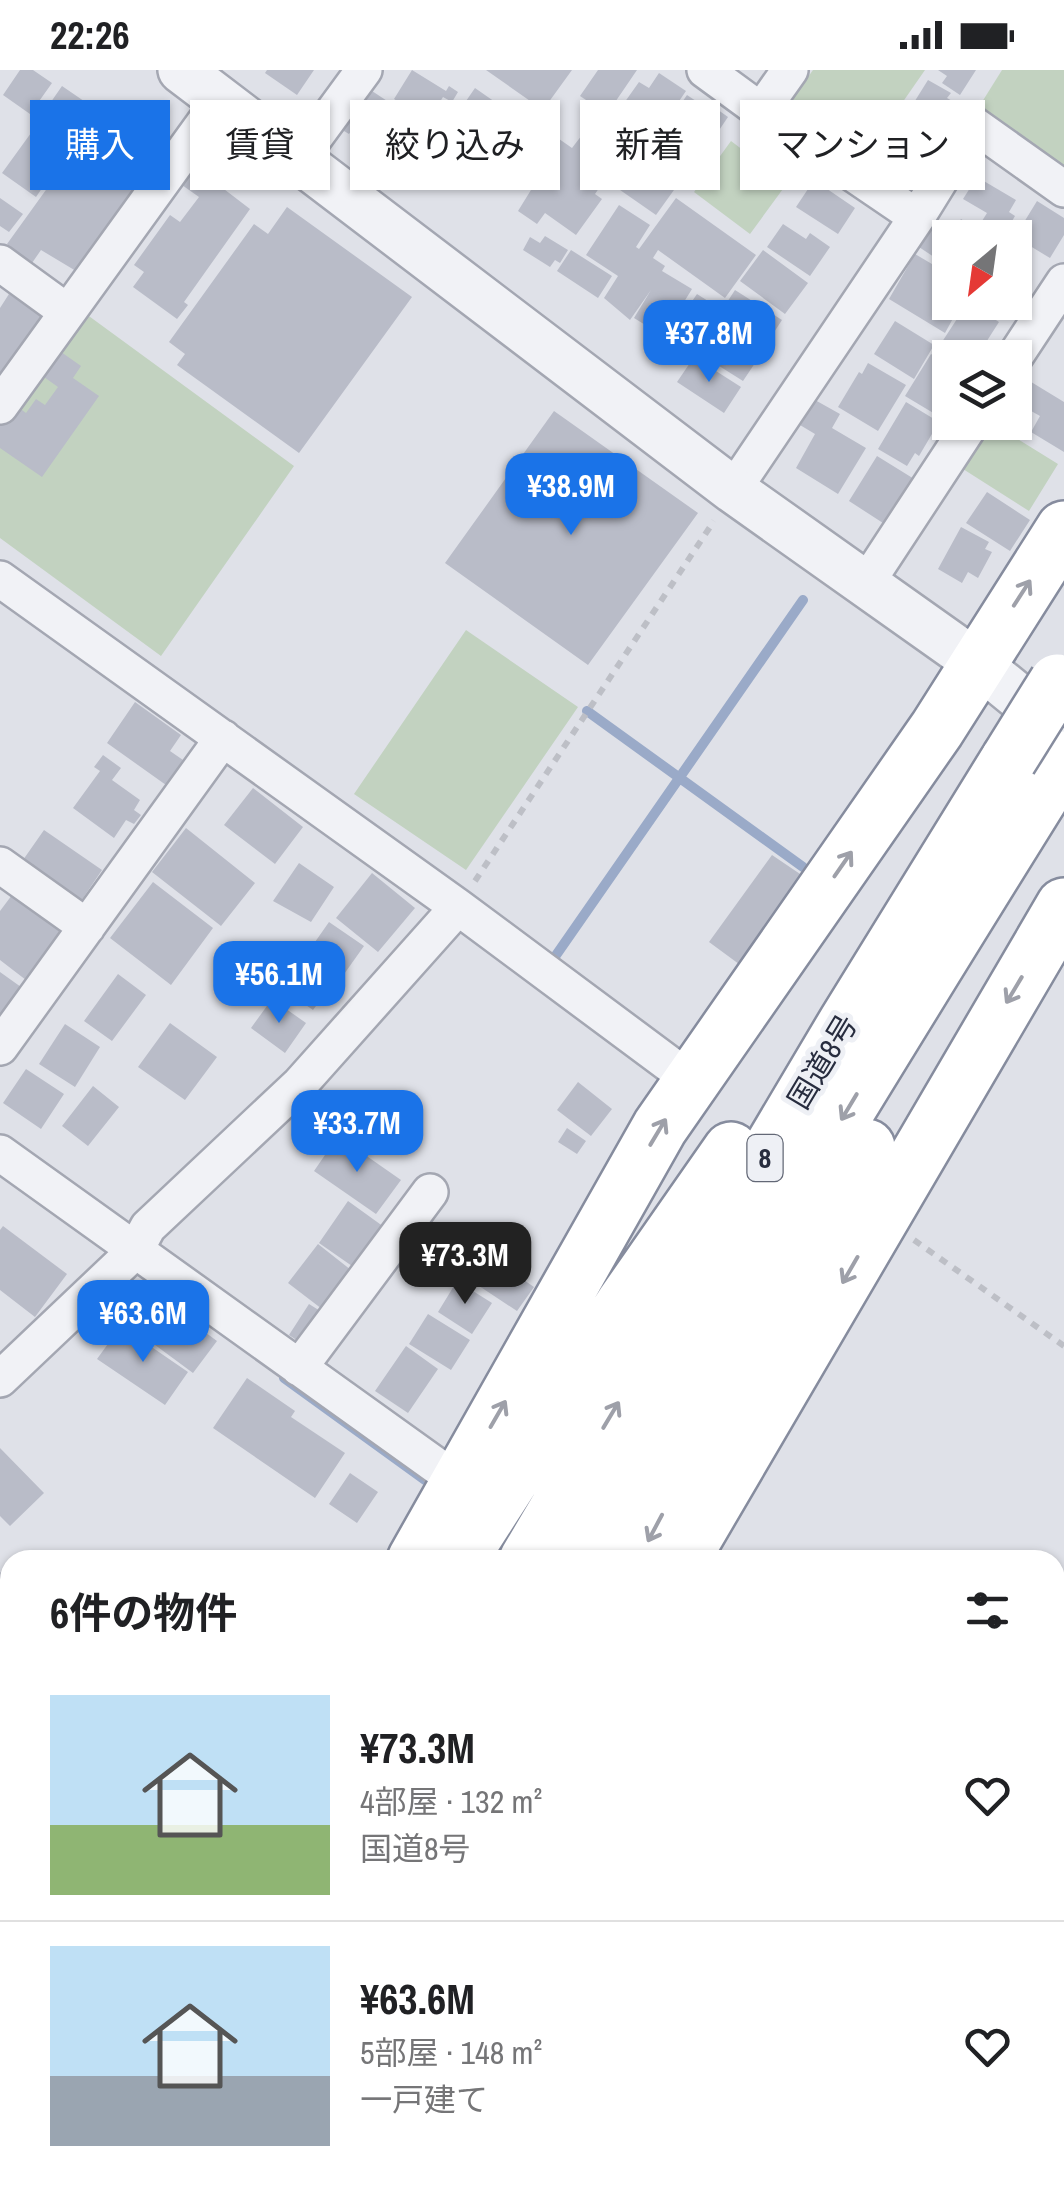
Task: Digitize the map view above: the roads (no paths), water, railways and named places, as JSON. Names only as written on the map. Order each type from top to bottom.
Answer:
[{"type":"highway","points":[[421,1550],[660,1127],[938,729],[1064,529]]},
{"type":"highway","name":"国道8号","points":[[532,1550],[826,1056],[1040,768],[1062,696]]},
{"type":"highway","name":"国道8号","points":[[586,1550],[810,1171],[992,828]]},
{"type":"highway","name":"8","points":[[465,1550],[625,1302],[755,1116],[892,901],[992,828]]},
{"type":"highway","name":"8","points":[[644,1550],[964,968],[992,828]]},
{"type":"highway","points":[[687,1550],[1064,906]]},
{"type":"street","points":[[181,70],[220,100]]},
{"type":"street","points":[[330,116],[364,70]]},
{"type":"street","points":[[705,70],[747,100]]},
{"type":"street","points":[[770,100],[790,70]]},
{"type":"street","points":[[733,490],[974,125],[1064,189]]},
{"type":"street","points":[[0,406],[190,141]]},
{"type":"street","points":[[330,184],[733,490],[977,662],[1062,696]]},
{"type":"street","points":[[876,190],[916,218]]},
{"type":"street","points":[[0,263],[66,312]]},
{"type":"street","points":[[1026,340],[1064,282]]},
{"type":"street","points":[[867,582],[960,440]]},
{"type":"street","points":[[0,578],[458,907],[692,1082]]},
{"type":"street","points":[[0,1048],[223,738]]},
{"type":"street","points":[[0,865],[86,927]]},
{"type":"street","points":[[2,1373],[134,1251],[148,1228],[300,1084],[458,907]]},
{"type":"street","points":[[0,1154],[459,1482]]},
{"type":"street","points":[[300,1368],[430,1192]]},
{"type":"waterway","points":[[552,961],[803,600]]},
{"type":"waterway","points":[[587,711],[803,867]]},
{"type":"waterway","points":[[284,1378],[425,1480]]}]
